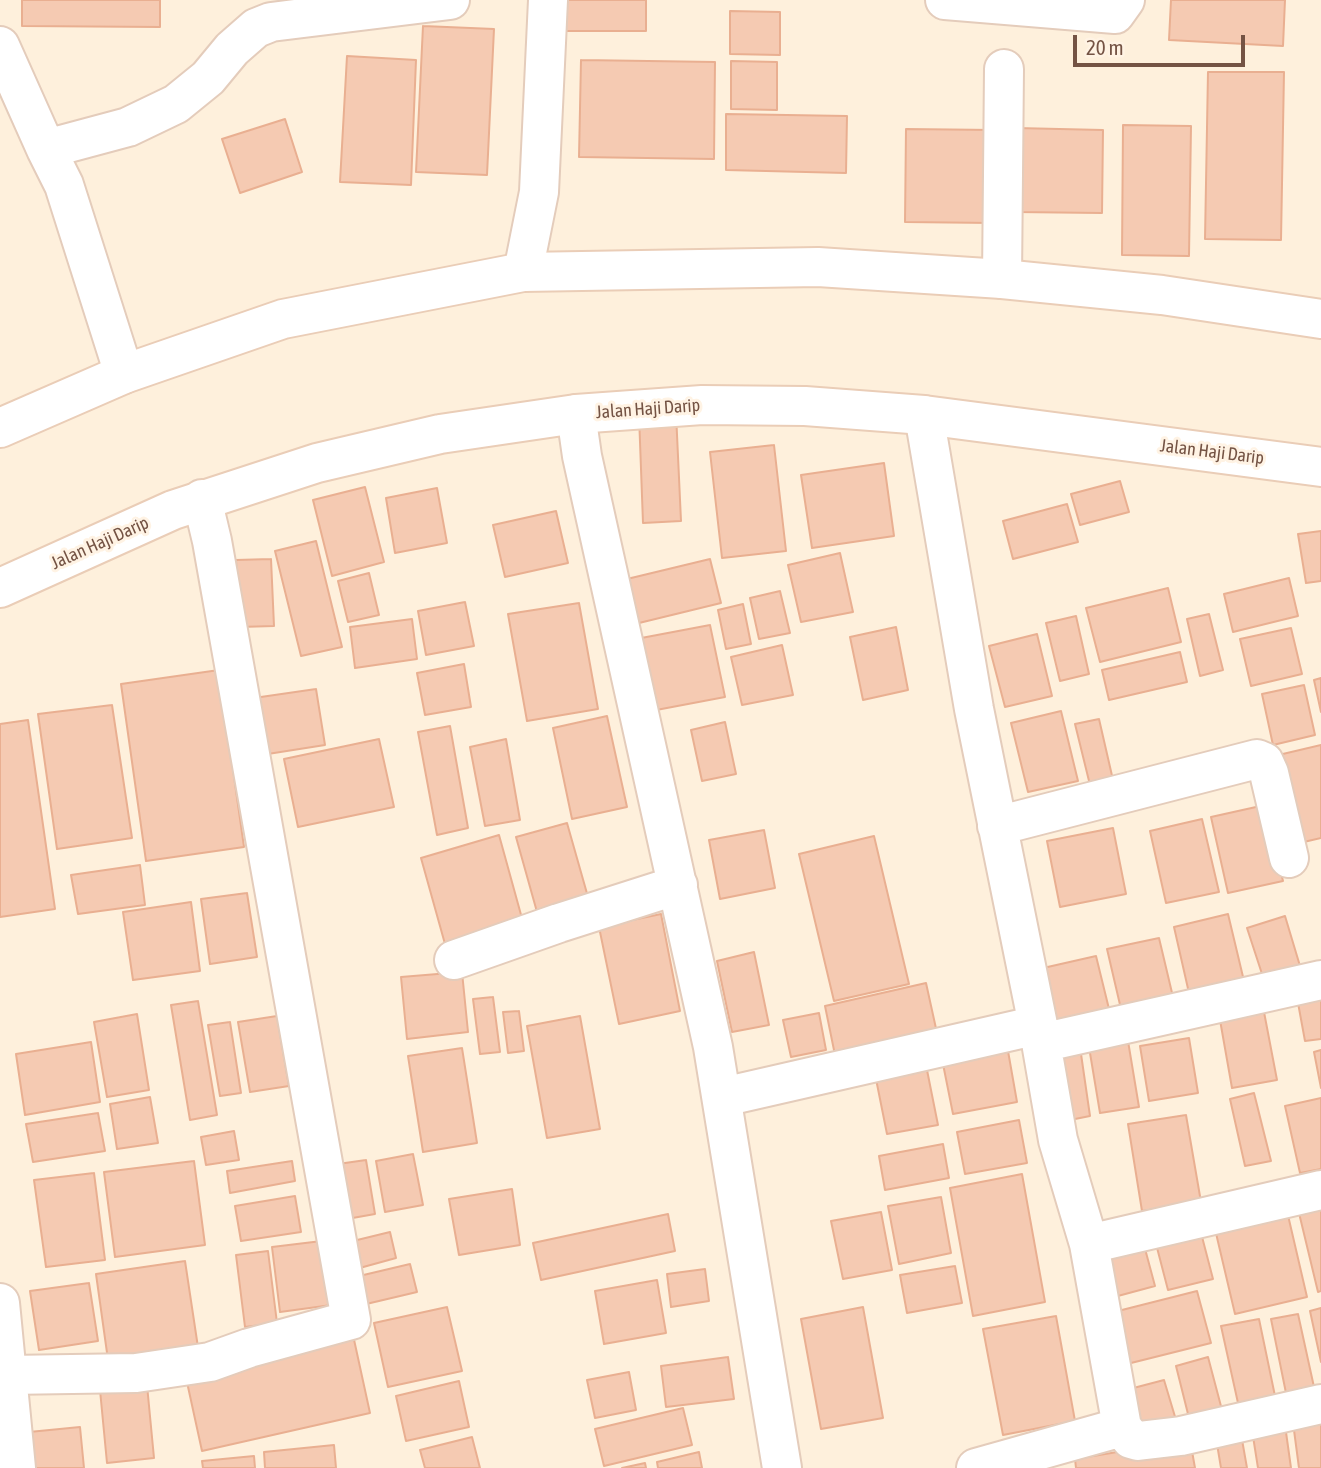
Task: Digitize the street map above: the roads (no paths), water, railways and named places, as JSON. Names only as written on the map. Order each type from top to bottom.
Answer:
[{"type":"street","points":[[46,149],[128,127],[176,104],[208,78],[232,49],[256,28],[271,22],[450,0]]},
{"type":"street","points":[[523,272],[539,192],[548,0]]},
{"type":"street","points":[[945,0],[1115,14],[1125,0]]},
{"type":"street","points":[[0,46],[64,185],[124,374]]},
{"type":"street","points":[[1002,279],[1004,69]]},
{"type":"street","points":[[0,428],[124,374],[283,319],[523,272],[818,267],[1002,279],[1162,295],[1321,319]]},
{"type":"street","name":"Jalan Haji Darip","points":[[0,588],[202,499],[317,463],[440,434],[576,414],[702,405],[805,406],[925,415],[1321,467]]},
{"type":"street","points":[[576,414],[582,456],[723,1097],[782,1468]]},
{"type":"street","points":[[925,415],[974,709],[1058,1140],[1089,1244],[1122,1427],[1131,1439],[1138,1441],[1181,1436],[1321,1404]]},
{"type":"street","points":[[8,1375],[136,1373],[210,1362],[249,1348],[351,1320],[202,499]]},
{"type":"street","points":[[997,826],[1257,759],[1264,762],[1269,773],[1289,858]]},
{"type":"street","points":[[454,960],[678,885]]},
{"type":"street","points":[[723,1097],[1321,980]]},
{"type":"street","points":[[1089,1244],[1321,1190]]},
{"type":"street","points":[[0,1303],[16,1468]]},
{"type":"street","points":[[976,1468],[1122,1427]]}]
